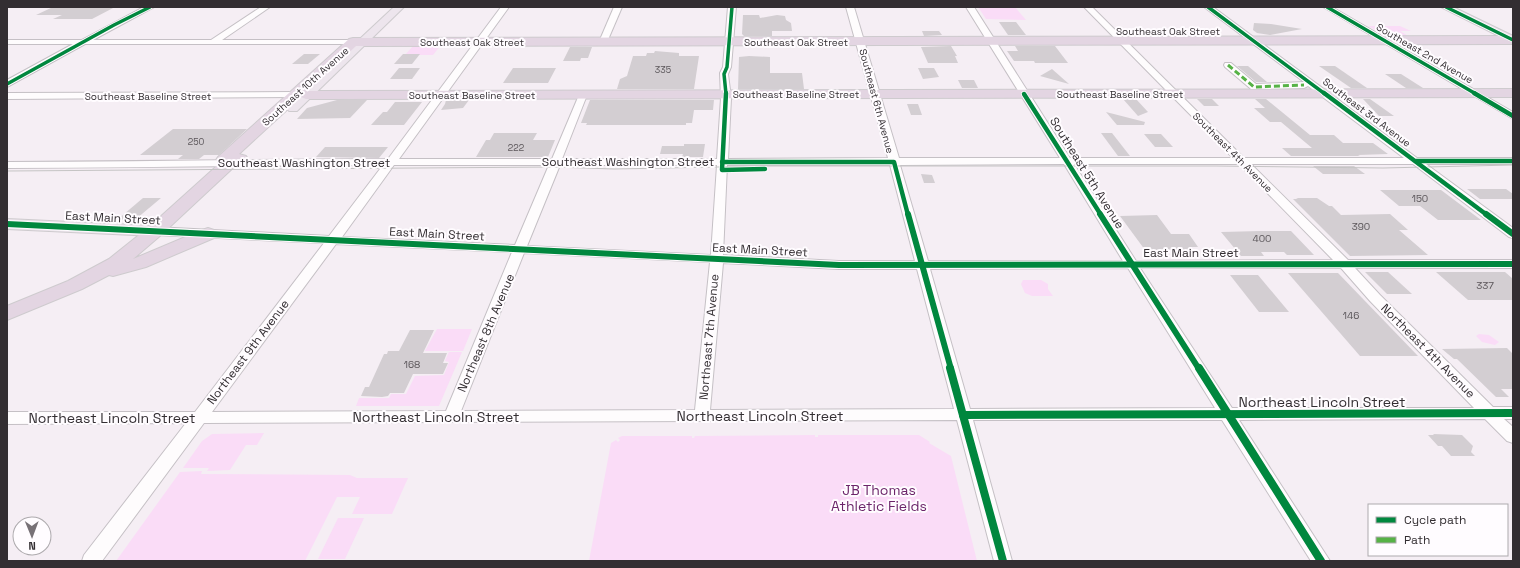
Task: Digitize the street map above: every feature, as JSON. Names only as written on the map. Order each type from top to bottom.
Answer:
[{"type":"highway","points":[[377,29],[378,34],[384,38],[404,42]]},
{"type":"highway","name":"Southeast Oak Street","points":[[357,42],[1513,40]]},
{"type":"highway","name":"Southeast 10th Avenue","points":[[96,275],[126,256],[225,167],[240,159],[298,99],[357,42]]},
{"type":"highway","name":"Southeast Baseline Street","points":[[298,99],[335,95],[1513,93]]},
{"type":"highway","points":[[7,314],[96,275],[139,263],[208,234]]},
{"type":"main road","name":"Southeast 10th Avenue","points":[[357,42],[390,7]]},
{"type":"main road","name":"Southeast 10th Avenue","points":[[357,42],[377,29],[400,7]]},
{"type":"main road","points":[[1446,7],[1513,40]]},
{"type":"main road","name":"East Main Street","points":[[7,224],[155,231]]},
{"type":"street","points":[[7,84],[150,7]]},
{"type":"street","points":[[213,42],[266,7]]},
{"type":"street","name":"Northeast 9th Avenue","points":[[91,561],[333,240],[505,7]]},
{"type":"street","points":[[604,42],[618,7]]},
{"type":"street","name":"Northeast 7th Avenue","points":[[702,416],[716,259],[722,166],[726,95],[724,74],[727,67],[732,7]]},
{"type":"street","name":"Southeast 6th Avenue","points":[[850,7],[896,165],[1003,561]]},
{"type":"street","name":"Southeast 5th Avenue","points":[[970,7],[1321,561]]},
{"type":"street","name":"Southeast 4th Avenue","points":[[1088,7],[1344,264]]},
{"type":"street","name":"Southeast 3rd Avenue","points":[[1208,7],[1513,234]]},
{"type":"street","name":"Southeast 2nd Avenue","points":[[1327,7],[1513,116]]},
{"type":"street","name":"Southeast Oak Street","points":[[7,42],[357,42]]},
{"type":"street","points":[[1228,65],[1253,88],[1304,85]]},
{"type":"street","name":"Northeast 8th Avenue","points":[[451,417],[583,95]]},
{"type":"street","name":"Southeast Baseline Street","points":[[7,96],[298,99]]},
{"type":"street","name":"Southeast Washington Street","points":[[1420,165],[1513,161]]},
{"type":"street","name":"Southeast Washington Street","points":[[7,165],[166,165],[225,167],[1420,165],[1513,168]]},
{"type":"street","name":"East Main Street","points":[[155,231],[839,265],[1513,264]]},
{"type":"street","name":"Northeast 4th Avenue","points":[[1344,264],[1375,298],[1513,437]]},
{"type":"street","name":"Northeast Lincoln Street","points":[[7,418],[1513,413]]},
{"type":"green space","points":[[978,7],[1015,7],[1026,20],[986,19]]},
{"type":"green space","points":[[1368,26],[1400,26],[1411,31],[1400,31],[1410,37],[1388,37]]},
{"type":"green space","points":[[414,45],[441,45],[433,55],[405,55]]},
{"type":"green space","points":[[1023,280],[1041,280],[1048,284],[1048,289],[1053,296],[1032,296],[1025,293],[1021,284]]},
{"type":"green space","points":[[437,329],[472,329],[463,351],[425,351]]},
{"type":"green space","points":[[1479,334],[1489,335],[1499,342],[1495,345],[1482,342],[1476,336]]},
{"type":"green space","points":[[449,352],[462,352],[439,406],[356,406],[359,398],[389,398],[391,394],[406,394],[415,376],[444,375],[449,362],[445,361]]},
{"type":"green space","points":[[264,433],[257,445],[246,445],[230,470],[207,471],[209,468],[183,468],[202,441],[212,434]]},
{"type":"green space","name":"JB Thomas Athletic Fields","points":[[815,435],[815,437],[818,437],[818,435],[919,435],[930,442],[929,443],[951,456],[977,561],[589,561],[611,443],[616,440],[618,442],[620,440],[618,438],[622,436],[692,436],[692,438],[694,438],[695,436]]},
{"type":"green space","points":[[202,471],[201,474],[350,475],[357,478],[408,478],[392,514],[352,514],[360,497],[337,497],[305,561],[116,561],[180,472]]},
{"type":"green space","points":[[338,518],[364,518],[345,559],[318,559]]},
{"type":"building","points":[[53,7],[115,7],[92,19],[53,19],[62,15],[36,15]]},
{"type":"building","points":[[743,15],[759,15],[760,18],[777,15],[785,16],[786,20],[791,23],[792,31],[772,31],[772,36],[744,36],[742,34]]},
{"type":"building","points":[[999,22],[1016,22],[1026,35],[1008,35]]},
{"type":"building","points":[[1254,23],[1302,29],[1270,35],[1257,33],[1253,30]]},
{"type":"building","points":[[922,31],[939,31],[942,35],[924,36]]},
{"type":"building","points":[[951,46],[957,56],[955,56],[958,63],[928,63],[921,47]]},
{"type":"building","points":[[1015,46],[1055,46],[1068,63],[1035,63],[1034,61],[1014,61],[1007,51],[1018,51]]},
{"type":"building","points":[[570,47],[592,47],[588,58],[581,58],[580,61],[563,61]]},
{"type":"building","points":[[655,51],[679,53],[679,56],[699,56],[694,89],[617,89],[620,79],[627,76],[633,56],[646,56],[647,53],[654,53]]},
{"type":"building","points":[[304,54],[320,54],[308,64],[292,64]]},
{"type":"building","points":[[403,54],[420,54],[412,64],[394,64]]},
{"type":"building","points":[[739,57],[770,57],[770,73],[802,73],[804,89],[738,89]]},
{"type":"building","points":[[1237,66],[1248,66],[1267,82],[1256,82]]},
{"type":"building","points":[[1319,66],[1335,66],[1367,88],[1351,88]]},
{"type":"building","points":[[399,68],[420,68],[412,79],[390,79]]},
{"type":"building","points":[[513,68],[556,68],[548,83],[503,83]]},
{"type":"building","points":[[918,68],[934,68],[939,77],[923,79]]},
{"type":"building","points":[[1052,69],[1069,84],[1040,76]]},
{"type":"building","points":[[1385,74],[1401,74],[1423,88],[1406,88]]},
{"type":"building","points":[[958,80],[974,80],[978,88],[962,88]]},
{"type":"building","points":[[1123,99],[1136,99],[1148,112],[1138,116]]},
{"type":"building","points":[[1197,99],[1212,99],[1219,106],[1204,106]]},
{"type":"building","points":[[1255,99],[1266,99],[1310,135],[1334,135],[1343,143],[1373,143],[1388,154],[1358,155],[1360,156],[1291,156],[1282,148],[1312,148],[1281,122],[1270,122],[1254,108],[1265,108]]},
{"type":"building","points":[[1363,99],[1370,99],[1394,116],[1379,116]]},
{"type":"building","points":[[337,100],[367,100],[350,118],[297,119],[307,108]]},
{"type":"building","points":[[446,100],[469,100],[463,108],[441,110]]},
{"type":"building","points":[[590,100],[714,100],[713,110],[694,110],[692,123],[686,123],[686,125],[586,125],[587,123],[581,123]]},
{"type":"building","points":[[395,102],[422,102],[404,125],[371,125],[383,112],[387,112]]},
{"type":"building","points":[[907,104],[918,104],[922,115],[911,115]]},
{"type":"building","points":[[1106,112],[1145,122],[1144,125],[1117,125]]},
{"type":"building","points":[[173,129],[247,129],[219,155],[204,155],[199,159],[178,159],[183,155],[140,155]]},
{"type":"building","points":[[494,133],[537,133],[533,140],[555,140],[548,157],[476,157],[486,140],[490,140]]},
{"type":"building","points":[[1101,133],[1112,133],[1130,156],[1118,156]]},
{"type":"building","points":[[1144,134],[1161,134],[1173,147],[1155,147]]},
{"type":"building","points":[[684,144],[705,144],[703,157],[682,157],[683,154],[660,154],[662,146],[684,146]]},
{"type":"building","points":[[325,147],[388,147],[379,158],[316,157]]},
{"type":"building","points":[[1313,166],[1354,166],[1365,174],[1323,174]]},
{"type":"building","points":[[921,174],[932,175],[935,183],[924,183]]},
{"type":"building","points":[[1467,189],[1506,189],[1513,194],[1513,199],[1480,199]]},
{"type":"building","points":[[1380,190],[1441,190],[1481,220],[1438,220],[1420,206],[1399,206]]},
{"type":"building","points":[[143,198],[161,198],[136,219],[117,220]]},
{"type":"building","points":[[1296,198],[1317,198],[1329,206],[1332,206],[1341,215],[1390,214],[1408,230],[1399,230],[1428,255],[1350,256],[1293,199],[1298,199]]},
{"type":"building","points":[[1157,215],[1171,234],[1189,234],[1198,247],[1189,247],[1192,250],[1145,250],[1120,216]]},
{"type":"building","points":[[1291,231],[1314,255],[1287,255],[1284,252],[1261,252],[1264,256],[1241,256],[1221,232]]},
{"type":"building","points":[[1365,272],[1388,272],[1412,294],[1387,294]]},
{"type":"building","points":[[1436,272],[1505,272],[1513,279],[1513,300],[1468,300]]},
{"type":"building","points":[[1288,273],[1338,273],[1418,356],[1360,356]]},
{"type":"building","points":[[1230,275],[1258,275],[1289,312],[1259,312]]},
{"type":"building","points":[[410,330],[434,330],[423,353],[447,353],[443,363],[448,363],[443,374],[413,374],[404,393],[390,393],[388,396],[382,397],[361,396],[365,387],[369,387],[384,354],[387,354],[388,351],[399,351]]},
{"type":"building","points":[[1507,348],[1513,354],[1513,389],[1501,389],[1509,397],[1496,397],[1457,359],[1454,359],[1442,349]]},
{"type":"building","points":[[1433,434],[1462,435],[1473,446],[1471,452],[1475,456],[1451,456],[1442,446],[1438,446],[1428,435],[1434,435]]},
{"type":"tram line","points":[[7,171],[554,167],[614,169],[769,166],[1216,166],[1383,168],[1513,165]]},
{"type":"marked path","points":[[1228,65],[1254,87],[1304,85]]},
{"type":"cycle path","points":[[7,84],[114,25],[150,7]]},
{"type":"cycle path","points":[[732,7],[727,67],[724,74],[726,98],[722,170],[765,169]]},
{"type":"cycle path","points":[[1208,7],[1513,234]]},
{"type":"cycle path","points":[[1327,7],[1513,116]]},
{"type":"cycle path","points":[[1446,7],[1513,40]]},
{"type":"cycle path","points":[[1024,94],[1321,561]]},
{"type":"cycle path","points":[[1416,161],[1513,161]]},
{"type":"cycle path","points":[[722,162],[894,162],[1003,561]]},
{"type":"cycle path","points":[[7,224],[839,265],[1513,264]]},
{"type":"cycle path","points":[[963,415],[1513,413]]}]
